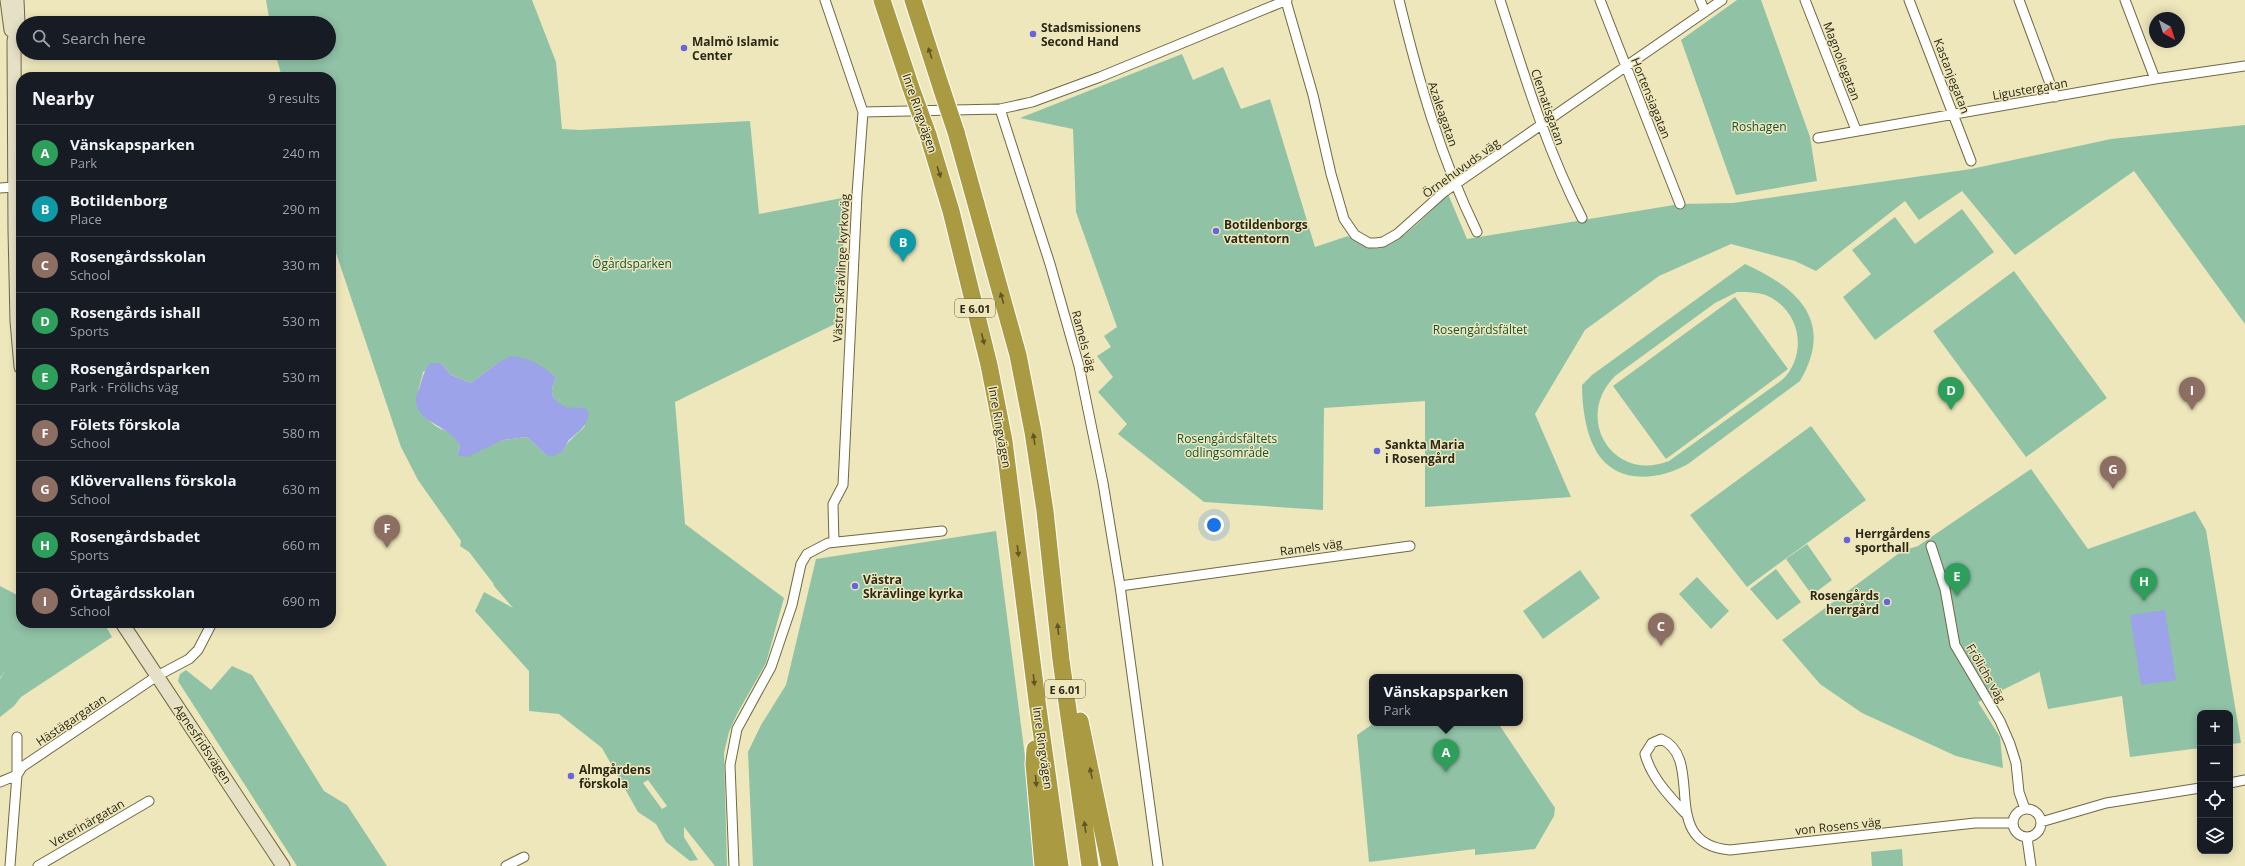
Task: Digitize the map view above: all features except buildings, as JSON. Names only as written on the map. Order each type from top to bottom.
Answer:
[{"type":"highway","name":"Inre Ringvägen","points":[[882,0],[928,135],[951,211],[989,365],[1004,441],[1036,700],[1060,866]]},
{"type":"highway","name":"E 6.01","points":[[913,0],[956,132],[1018,355],[1046,511],[1061,660],[1090,866]]},
{"type":"highway","points":[[1061,660],[1078,710],[1110,866]]},
{"type":"highway","points":[[1036,700],[1034,764],[1043,866]]},
{"type":"main road","points":[[7,0],[9,25],[14,41]]},
{"type":"main road","points":[[17,0],[18,16]]},
{"type":"main road","points":[[16,32],[14,41],[14,187],[16,276]]},
{"type":"main road","name":"Agnesfridsvägen","points":[[125,628],[283,866]]},
{"type":"street","name":"Västra Skrävlinge kyrkoväg","points":[[825,0],[863,112],[842,485],[833,504],[834,542]]},
{"type":"street","points":[[863,112],[1000,108],[1032,102],[1100,77],[1286,0]]},
{"type":"street","name":"Örnehuvuds väg","points":[[1286,0],[1313,96],[1331,174],[1344,219],[1355,235],[1369,242],[1383,242],[1391,238],[1454,185],[1722,0]]},
{"type":"street","name":"Azaleagatan","points":[[1399,0],[1419,82],[1454,185],[1477,232]]},
{"type":"street","name":"Clematisgatan","points":[[1500,0],[1541,126],[1563,182],[1582,218]]},
{"type":"street","name":"Hortensiagatan","points":[[1600,0],[1625,68],[1680,204]]},
{"type":"street","points":[[1700,0],[1705,12]]},
{"type":"street","name":"Magnoliegatan","points":[[1805,0],[1856,130]]},
{"type":"street","name":"Kastanjegatan","points":[[1909,0],[1971,161]]},
{"type":"street","points":[[2019,0],[2055,97]]},
{"type":"street","points":[[2124,0],[2155,79]]},
{"type":"street","name":"Ligustergatan","points":[[1818,138],[1856,130],[2155,79],[2245,66]]},
{"type":"street","name":"Ramels väg","points":[[1000,108],[1050,264],[1080,366],[1103,482],[1120,586],[1158,866]]},
{"type":"street","points":[[0,188],[14,187]]},
{"type":"street","points":[[734,866],[730,765],[737,729],[771,667],[792,605],[801,564],[807,554],[828,543],[942,531]]},
{"type":"street","name":"Ramels väg","points":[[1120,586],[1410,546]]},
{"type":"street","name":"Frölichs väg","points":[[1931,546],[1945,589],[1955,645],[2000,721],[2010,744],[2016,764],[2019,792],[2025,809]]},
{"type":"street","name":"Hästägargatan","points":[[0,782],[17,775],[22,767],[158,676],[189,660],[198,650],[209,628]]},
{"type":"street","points":[[10,866],[17,775],[17,737]]},
{"type":"street","name":"von Rosens väg","points":[[1685,813],[1683,778],[1678,755],[1670,743],[1661,739],[1652,743],[1645,754],[1647,763],[1670,798],[1685,813],[1702,842],[1715,849],[1730,850],[1975,823],[2013,823]]},
{"type":"street","points":[[2233,782],[2245,780]]},
{"type":"street","points":[[2041,822],[2106,803],[2197,788]]},
{"type":"street","name":"Veterinärgatan","points":[[38,866],[149,801]]},
{"type":"street","points":[[2025,809],[2038,814],[2041,822],[2039,831],[2032,837],[2027,838],[2017,833],[2013,823],[2016,814],[2025,809]]},
{"type":"street","points":[[2027,838],[2031,866]]},
{"type":"street","points":[[506,866],[524,857]]},
{"type":"green space","name":"Ögårdsparken","points":[[266,0],[532,0],[556,62],[562,129],[580,130],[750,121],[759,214],[847,197],[837,323],[675,402],[685,524],[784,598],[766,663],[737,714],[729,732],[724,753],[727,866],[715,866],[684,827],[684,837],[698,860],[690,861],[666,842],[656,824],[638,812],[602,748],[559,714],[529,711],[529,671],[475,611],[484,592],[513,608],[494,586],[469,552],[460,546],[461,541],[418,480],[401,447],[336,253],[336,72],[281,72],[277,60],[336,60],[336,16],[269,16]],"holes":[[[441,363],[451,375],[471,383],[496,364],[556,378],[552,388],[553,396],[567,409],[582,407],[585,426],[571,439],[564,449],[546,455],[527,437],[503,440],[480,450],[457,455],[460,446],[453,435],[438,428],[431,422],[416,400],[423,372]],[[648,780],[667,806],[662,809],[643,783]]]},
{"type":"green space","name":"Roshagen","points":[[1737,0],[1761,0],[1810,137],[1817,181],[1736,195],[1681,40]]},
{"type":"green space","name":"Rosengårdsfältet","points":[[1182,54],[1193,80],[1223,67],[1241,109],[1270,99],[1315,247],[1348,236],[1368,247],[1377,249],[1381,248],[1399,239],[1408,232],[1448,194],[1467,239],[1680,204],[1733,203],[1971,169],[2111,139],[2245,125],[2245,324],[2134,171],[2015,255],[1962,191],[1919,220],[1905,201],[1816,271],[1795,261],[1731,244],[1659,276],[1585,330],[1535,414],[1571,497],[1425,507],[1425,401],[1324,408],[1323,510],[1204,502],[1118,434],[1127,424],[1098,392],[1113,377],[1097,356],[1111,347],[1104,336],[1117,327],[1076,212],[1073,129],[1020,118]]},
{"type":"green space","points":[[1962,209],[1994,252],[1875,340],[1843,297],[1871,274],[1852,250],[1895,217],[1915,244]]},
{"type":"green space","points":[[1745,264],[1764,273],[1781,284],[1795,296],[1806,309],[1812,324],[1814,341],[1810,360],[1800,381],[1688,464],[1662,474],[1635,476],[1623,473],[1611,467],[1601,458],[1590,438],[1583,408],[1582,385],[1592,375]],"holes":[[[1737,292],[1749,292],[1766,295],[1781,304],[1789,314],[1794,324],[1798,348],[1790,370],[1782,380],[1669,461],[1649,465],[1631,463],[1616,455],[1605,442],[1599,427],[1598,410],[1603,393],[1615,376],[1715,303]]]},
{"type":"green space","points":[[2014,271],[2107,398],[2026,457],[1933,331]]},
{"type":"green space","points":[[1735,297],[1788,369],[1666,459],[1613,386]]},
{"type":"green space","points":[[1811,426],[1866,500],[1747,587],[1690,515]]},
{"type":"green space","points":[[2031,469],[2088,549],[2195,511],[2206,530],[2241,743],[2233,744],[2233,710],[2197,710],[2197,748],[2130,757],[2122,696],[2048,709],[2039,670],[2039,672],[1978,702],[2000,737],[2003,768],[1956,756],[1862,713],[1820,684],[1782,640],[1902,551],[1918,546]]},
{"type":"green space","points":[[996,531],[1033,819],[1036,866],[753,866],[748,752],[761,725],[786,685],[816,559]]},
{"type":"green space","points":[[1807,544],[1832,580],[1812,595],[1786,559]]},
{"type":"green space","points":[[1776,569],[1801,602],[1777,620],[1750,589]]},
{"type":"green space","points":[[1580,570],[1600,598],[1543,639],[1523,611]]},
{"type":"green space","points":[[1697,577],[1729,611],[1711,629],[1679,594]]},
{"type":"green space","points":[[0,586],[16,594],[16,628],[107,628],[112,637],[21,697],[14,706],[0,717],[0,679],[6,670],[0,678]]},
{"type":"green space","points":[[232,666],[252,675],[324,791],[347,805],[387,866],[297,866],[178,681],[180,674],[186,670],[211,690]]},
{"type":"green space","points":[[1370,726],[1500,726],[1555,808],[1554,816],[1535,849],[1475,855],[1475,849],[1369,862],[1357,735]]},
{"type":"green space","points":[[1902,849],[1903,866],[1872,866],[1871,852]]},
{"type":"water","points":[[511,356],[530,360],[541,366],[556,378],[552,388],[553,396],[558,402],[567,408],[582,407],[588,410],[588,419],[586,424],[569,440],[561,452],[554,456],[546,455],[527,437],[503,440],[467,457],[457,455],[460,446],[455,439],[449,433],[428,420],[418,409],[416,397],[426,369],[430,363],[441,363],[451,375],[471,383],[496,364]]},
{"type":"water","points":[[2165,610],[2176,680],[2141,685],[2130,615]]},
{"type":"place","name":"Stadsmissionens Second Hand","points":[[1033,34]]},
{"type":"place","name":"Malmö Islamic Center","points":[[684,48]]},
{"type":"place","name":"Botildenborgs vattentorn","points":[[1216,231]]},
{"type":"place","name":"Botildenborg","points":[[903,262]]},
{"type":"place","name":"Rosengårds ishall","points":[[1951,410]]},
{"type":"place","name":"Örtagårdsskolan","points":[[2192,410]]},
{"type":"place","name":"Sankta Maria i Rosengård","points":[[1377,451]]},
{"type":"place","name":"Klövervallens förskola","points":[[2113,489]]},
{"type":"place","name":"Herrgårdens sporthall","points":[[1847,540]]},
{"type":"place","name":"Fölets förskola","points":[[387,548]]},
{"type":"place","name":"Västra Skrävlinge kyrka","points":[[855,586]]},
{"type":"place","name":"Rosengårdsparken","points":[[1957,596]]},
{"type":"place","name":"Rosengårdsbadet","points":[[2144,601]]},
{"type":"place","name":"Rosengårds herrgård","points":[[1887,602]]},
{"type":"place","name":"Rosengårdsskolan","points":[[1661,646]]},
{"type":"place","name":"Vänskapsparken","points":[[1446,772]]},
{"type":"place","name":"Almgårdens förskola","points":[[571,776]]},
{"type":"park label","name":"Rosengårdsfältets odlingsområde","points":[[1227,445]]}]
